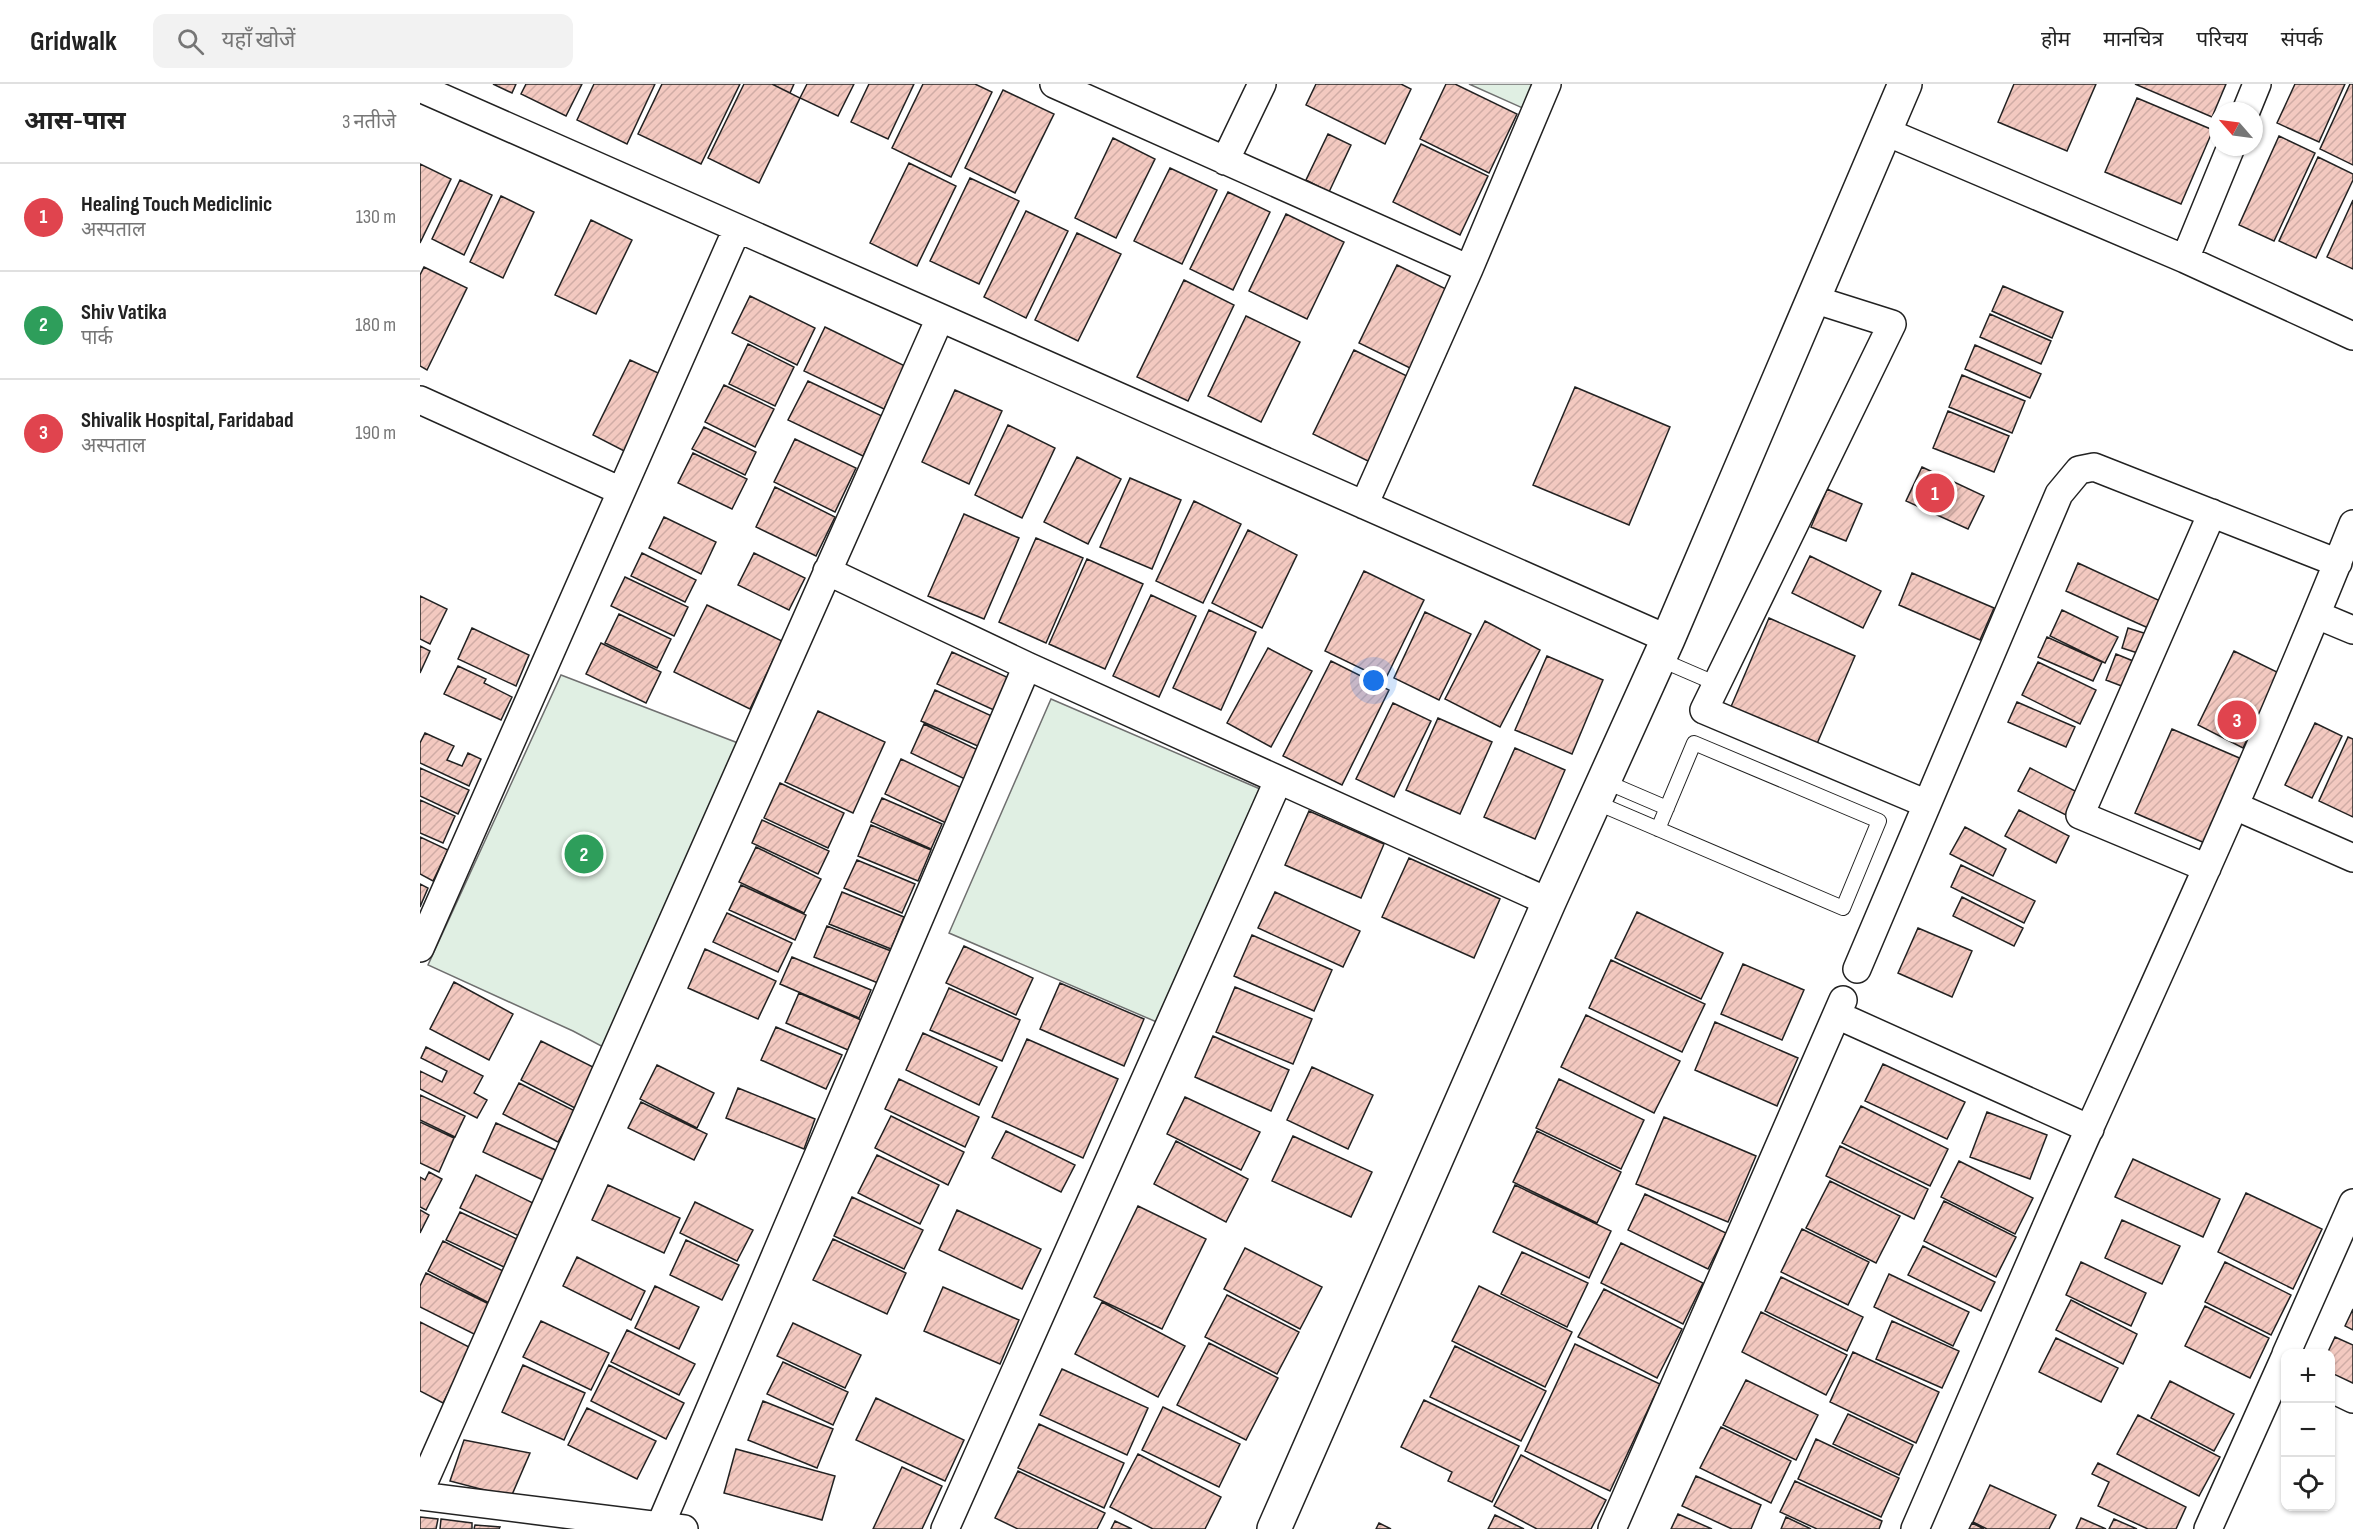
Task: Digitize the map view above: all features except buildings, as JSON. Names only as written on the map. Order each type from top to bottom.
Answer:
[{"type":"street","points":[[1054,84],[1469,269]]},
{"type":"street","points":[[1225,161],[1262,84]]},
{"type":"street","points":[[1364,505],[1469,269],[1547,84]]},
{"type":"street","points":[[1274,1529],[1549,902],[1663,649],[1905,84]]},
{"type":"street","points":[[2250,102],[2257,84]]},
{"type":"street","points":[[420,88],[1364,505],[1663,649]]},
{"type":"street","points":[[1884,131],[2185,259],[2353,336]]},
{"type":"street","points":[[2185,259],[2227,156]]},
{"type":"street","points":[[420,948],[737,229]]},
{"type":"street","points":[[1813,299],[1892,324],[1704,710],[1927,804]]},
{"type":"street","points":[[940,318],[420,1493],[672,1527],[1027,666]]},
{"type":"street","points":[[420,400],[621,492]]},
{"type":"street","points":[[1857,969],[2059,494],[2079,470],[2094,467],[2338,563]]},
{"type":"street","points":[[2207,868],[2080,815],[2212,513]]},
{"type":"street","points":[[1915,1529],[2090,1129],[2235,806],[2317,615],[2353,524]]},
{"type":"street","points":[[827,571],[1027,666],[1549,902]]},
{"type":"street","points":[[2317,615],[2353,630]]},
{"type":"street","points":[[945,1529],[1278,781]]},
{"type":"street","points":[[2235,806],[2353,858]]},
{"type":"street","points":[[1612,1529],[1840,1008],[2090,1129]]},
{"type":"street","points":[[2289,1349],[2353,1203]]},
{"type":"street","points":[[2208,1529],[2281,1368]]},
{"type":"street","points":[[2335,1390],[2353,1398]]},
{"type":"lane","points":[[1663,649],[1717,684]]},
{"type":"lane","points":[[1600,792],[1658,829],[1843,908],[1880,821],[1694,743],[1658,829]]},
{"type":"lane","points":[[1600,792],[1667,808]]},
{"type":"green space","points":[[1469,84],[1538,84],[1527,110]]},
{"type":"green space","points":[[561,675],[738,743],[605,1048],[573,1031],[428,965]]},
{"type":"green space","points":[[1051,699],[1260,789],[1159,1023],[949,933]]},
{"type":"place","name":"Healing Touch Mediclinic","points":[[1935,493]]},
{"type":"place","name":"Shivalik Hospital, Faridabad","points":[[2237,720]]},
{"type":"place","name":"Shiv Vatika","points":[[584,854]]}]
